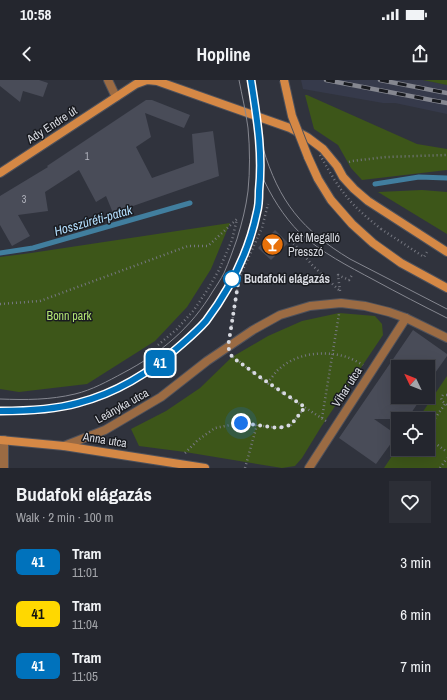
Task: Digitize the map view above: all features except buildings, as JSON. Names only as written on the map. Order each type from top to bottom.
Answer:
[{"type":"street","points":[[108,80],[116,97]]},
{"type":"street","name":"Ady Endre út","points":[[0,173],[136,84],[147,80],[157,81],[290,128],[307,137],[323,149],[337,166],[343,177],[368,201],[447,252]]},
{"type":"street","points":[[284,80],[292,116],[308,157],[318,179],[331,200],[352,224],[373,244],[401,263],[447,288]]},
{"type":"street","name":"Leányka utca","points":[[64,446],[106,430],[161,397],[207,361],[280,315],[310,306],[341,303],[365,306],[406,318],[447,338]]},
{"type":"street","name":"Vihar utca","points":[[309,468],[406,318]]},
{"type":"street","points":[[2,440],[4,468]]},
{"type":"street","name":"Anna utca","points":[[2,440],[64,446],[205,468]]},
{"type":"path","points":[[319,153],[330,173],[347,198],[363,214],[381,229],[424,257]]},
{"type":"path","points":[[337,166],[352,161],[386,157],[447,154]]},
{"type":"path","points":[[268,204],[262,228],[239,278],[228,347],[232,357],[336,427]]},
{"type":"path","points":[[0,304],[40,301],[188,246],[208,246],[237,219],[232,240],[219,270],[208,289],[194,310],[177,329],[158,345]]},
{"type":"path","points":[[292,234],[289,238],[313,266],[340,291]]},
{"type":"path","points":[[322,418],[341,303],[338,275],[349,280],[352,274]]},
{"type":"path","points":[[267,382],[278,370],[295,359],[314,353],[332,353],[348,357],[372,370]]},
{"type":"path","points":[[435,419],[446,405],[441,398],[443,395],[447,394]]},
{"type":"path","points":[[183,464],[186,452],[198,440],[215,428],[241,423],[278,428],[291,425],[305,407]]},
{"type":"path","points":[[245,468],[257,425]]},
{"type":"path","points":[[435,443],[447,452]]},
{"type":"path","points":[[440,468],[447,458]]},
{"type":"shaded area","points":[[301,80],[423,80],[447,85],[447,114],[395,103],[383,103],[303,89]]},
{"type":"green space","points":[[423,80],[447,80],[447,85]]},
{"type":"green space","points":[[305,95],[417,144],[447,149],[447,170],[362,180],[351,168],[338,145],[314,129]]},
{"type":"green space","points":[[422,190],[447,192],[447,234],[378,192]]},
{"type":"green space","name":"Bonn park","points":[[230,223],[211,269],[187,307],[155,341],[87,384],[19,392],[0,389],[0,257]]},
{"type":"green space","points":[[339,313],[375,316],[382,324],[383,335],[302,458],[295,466],[282,468],[139,446],[131,429],[166,411],[200,388],[232,357],[268,336],[302,321]]},
{"type":"green space","points":[[447,376],[447,468],[384,468],[392,456],[435,456],[435,412],[423,412],[428,404],[435,404],[435,394]]},
{"type":"waterway","name":"Hosszúréti-patak","points":[[375,184],[419,177],[447,178]]},
{"type":"waterway","name":"Hosszúréti-patak","points":[[0,253],[33,248],[190,203]]},
{"type":"tram line","points":[[0,399],[29,399],[66,396],[100,385],[150,357],[174,338],[195,317],[222,278],[228,265],[244,215],[249,183],[249,136],[239,80]]},
{"type":"tram line","points":[[0,411],[49,409],[78,403],[109,392],[153,368],[179,347],[206,321],[215,309],[238,269],[249,241],[258,207],[260,149],[251,80]]},
{"type":"tram line","name":"41","points":[[0,411],[25,411],[78,404],[106,394],[133,381],[151,369],[171,354],[205,322],[220,300],[246,251],[257,211],[261,174],[260,145],[251,80]]},
{"type":"tram line","points":[[263,148],[269,167],[285,199],[294,213],[318,237],[350,259],[447,309]]},
{"type":"tram line","points":[[261,174],[273,198],[283,213],[308,240],[345,264],[447,318]]},
{"type":"railway","points":[[326,80],[447,103]]},
{"type":"railway","points":[[380,80],[447,93]]},
{"type":"place","name":"Két Megálló Presszó","points":[[273,245]]},
{"type":"place","name":"Budafoki elágazás","points":[[232,279]]},
{"type":"route","points":[[232,279],[239,278],[228,347],[232,357],[305,407],[291,425],[278,428],[241,423]]}]
